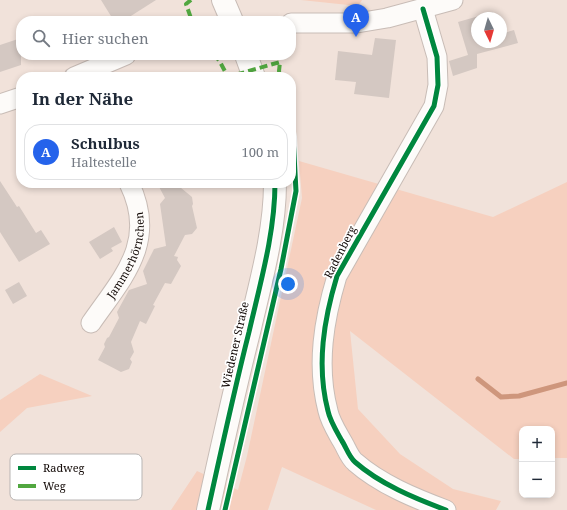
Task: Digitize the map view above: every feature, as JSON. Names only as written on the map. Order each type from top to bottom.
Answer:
[{"type":"main road","points":[[223,0],[230,16]]},
{"type":"main road","points":[[248,60],[252,72]]},
{"type":"main road","name":"Wiedener Straße","points":[[208,510],[261,280],[272,224],[275,188]]},
{"type":"street","points":[[296,23],[357,23],[387,18],[453,0]]},
{"type":"street","name":"Radenberg","points":[[423,9],[437,57],[438,85],[434,106],[386,187],[337,276],[328,304],[323,332],[322,360],[324,389],[328,412],[353,460],[374,477],[423,501],[446,510]]},
{"type":"street","points":[[86,72],[114,60]]},
{"type":"street","points":[[0,104],[16,99]]},
{"type":"street","name":"Jammerhörnchen","points":[[91,323],[130,267],[136,252],[140,234],[140,219],[131,188]]},
{"type":"shaded area","points":[[301,0],[362,0],[358,6]]},
{"type":"shaded area","points":[[299,161],[493,217],[567,182],[567,458],[555,458],[555,426],[519,426],[519,459],[514,459],[350,331],[358,409],[400,454],[453,489],[501,501],[496,510],[376,510],[282,467],[268,510],[171,510],[197,471],[238,490],[247,456],[302,198]]},
{"type":"shaded area","points":[[40,374],[92,396],[27,408],[0,432],[0,400]]},
{"type":"building","points":[[101,0],[156,0],[131,16],[111,16]]},
{"type":"building","points":[[471,18],[471,48],[499,48],[477,54],[477,68],[453,76],[449,61],[468,55],[458,22]]},
{"type":"building","points":[[514,30],[518,43],[507,46],[507,32]]},
{"type":"building","points":[[375,38],[396,40],[389,98],[354,94],[356,82],[335,80],[338,51],[372,55]]},
{"type":"building","points":[[16,40],[16,60],[21,60],[21,65],[0,72],[0,45]]},
{"type":"building","points":[[0,181],[17,207],[19,206],[36,233],[41,230],[50,244],[19,262],[0,232]]},
{"type":"building","points":[[160,188],[181,188],[192,197],[192,206],[197,228],[192,234],[185,235],[174,256],[178,257],[177,260],[181,266],[171,284],[165,283],[153,305],[155,306],[146,324],[140,321],[131,342],[134,352],[130,359],[132,362],[129,369],[121,372],[98,360],[105,347],[104,344],[107,338],[109,337],[119,318],[117,312],[129,290],[147,284],[143,271],[154,249],[166,246],[160,204],[165,198]]},
{"type":"building","points":[[114,227],[122,242],[111,248],[113,251],[100,259],[89,242]]},
{"type":"building","points":[[19,282],[27,296],[13,304],[5,290]]},
{"type":"waterway","points":[[478,379],[501,397],[519,396],[567,383]]},
{"type":"marked path","points":[[190,16],[186,4],[191,0]]},
{"type":"marked path","points":[[219,60],[225,72]]},
{"type":"marked path","points":[[245,72],[280,62],[279,72]]},
{"type":"cycle path","points":[[423,9],[437,57],[438,85],[434,106],[337,276],[325,325],[322,359],[324,394],[330,419],[353,460],[386,484],[446,510]]},
{"type":"cycle path","points":[[208,510],[270,239],[275,188]]},
{"type":"cycle path","points":[[225,510],[281,269],[296,188]]},
{"type":"place","name":"Schulbus","points":[[356,37]]}]
